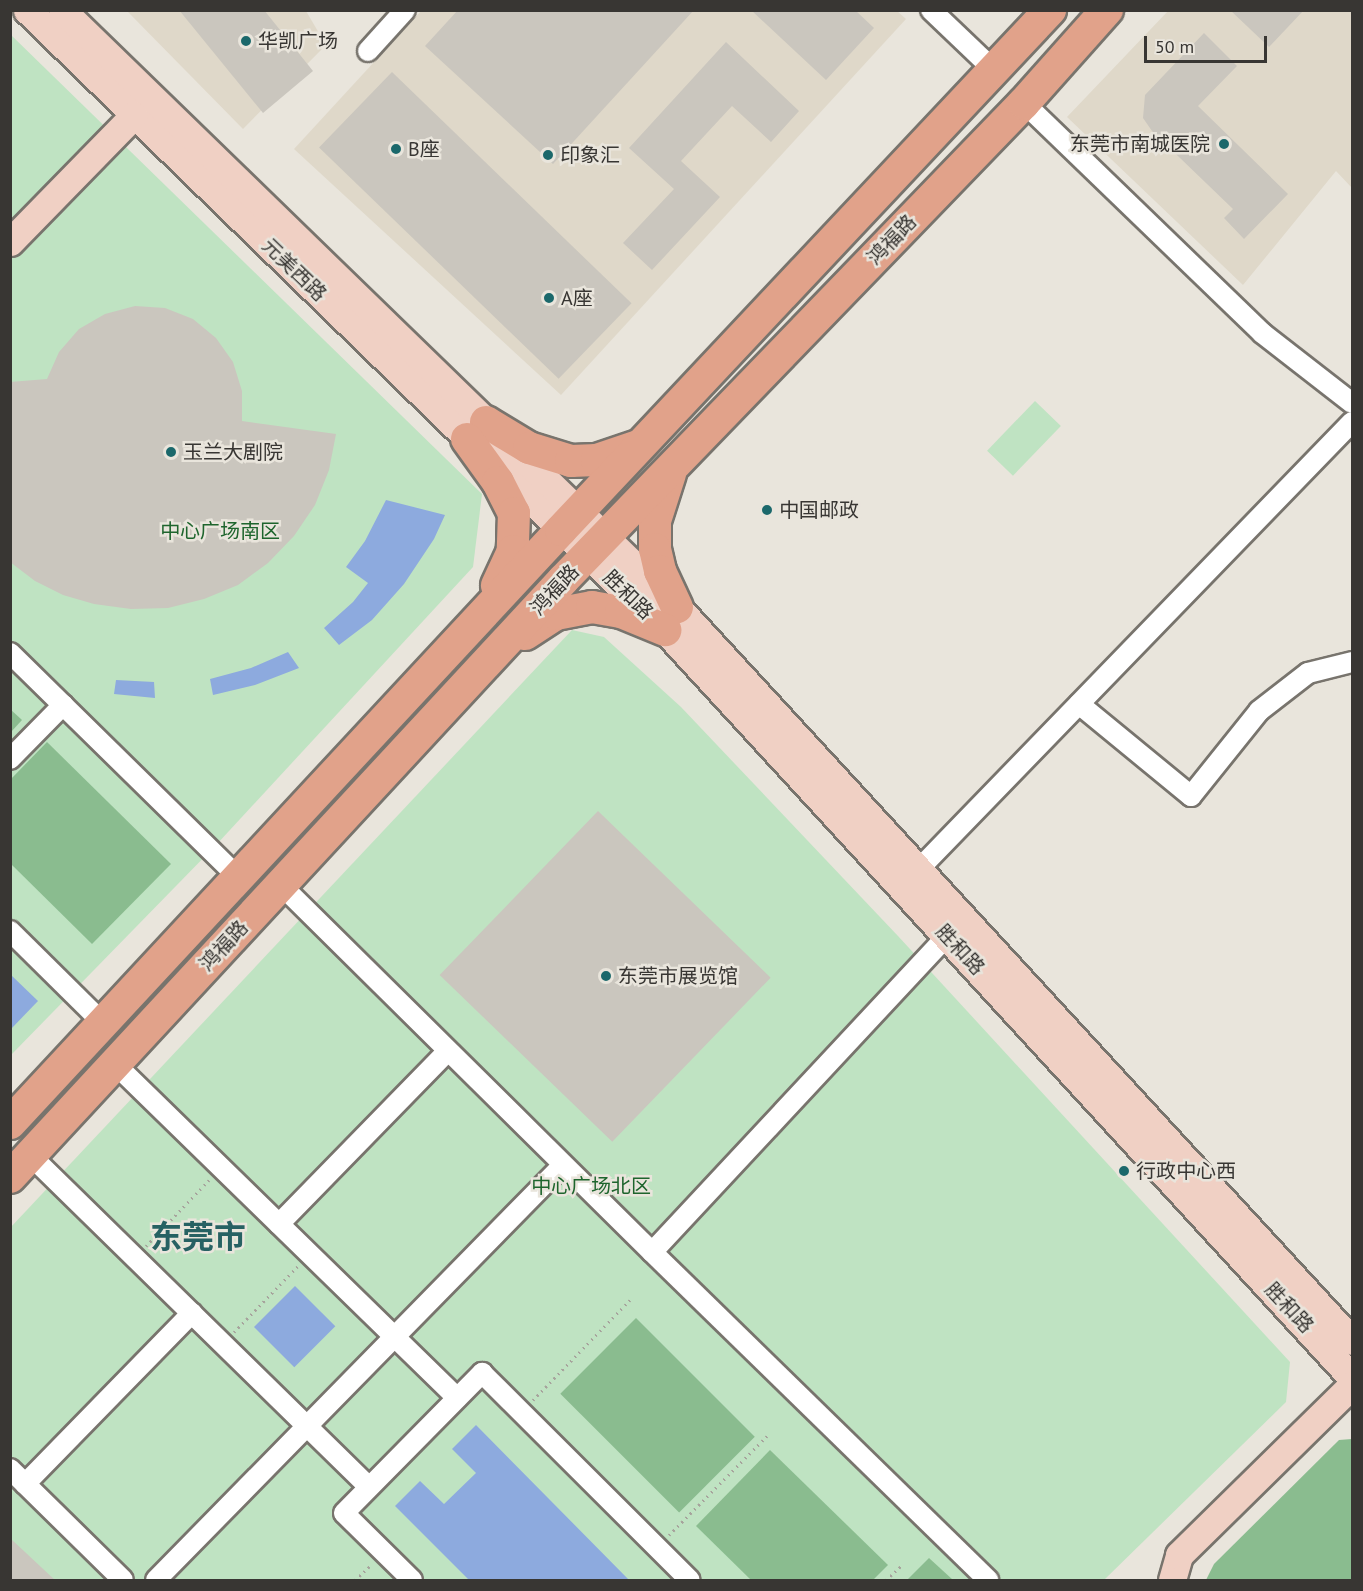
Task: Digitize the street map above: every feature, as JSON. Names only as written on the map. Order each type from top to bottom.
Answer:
[{"type":"main road","name":"元美西路","points":[[27,10],[134,115],[477,431]]},
{"type":"main road","name":"元美西路","points":[[62,10],[477,431],[569,521]]},
{"type":"main road","name":"鸿福路","points":[[10,1123],[468,629],[1050,10]]},
{"type":"main road","name":"鸿福路","points":[[20,1166],[596,546],[1024,103],[1107,10]]},
{"type":"main road","points":[[10,242],[134,115]]},
{"type":"main road","points":[[477,431],[572,461],[597,460],[641,445]]},
{"type":"main road","points":[[468,629],[496,589],[513,551],[514,513],[498,482],[477,431]]},
{"type":"main road","points":[[499,650],[556,614],[592,607],[671,619],[655,549],[655,521],[673,467]]},
{"type":"main road","name":"胜和路","points":[[569,521],[671,619],[919,869],[1353,1341]]},
{"type":"main road","name":"胜和路","points":[[671,619],[947,936],[1353,1377]]},
{"type":"main road","points":[[1175,1568],[1353,1385]]},
{"type":"street","points":[[368,51],[405,10]]},
{"type":"street","points":[[931,10],[993,70]]},
{"type":"street","points":[[1024,103],[1262,333],[1353,403]]},
{"type":"street","points":[[919,869],[1353,422]]},
{"type":"street","points":[[10,653],[239,878]]},
{"type":"street","points":[[1079,704],[1191,796],[1259,711],[1308,673],[1353,662]]},
{"type":"street","points":[[10,759],[63,705]]},
{"type":"street","points":[[281,885],[988,1581]]},
{"type":"street","points":[[10,931],[103,1023]]},
{"type":"street","points":[[652,1252],[947,936]]},
{"type":"street","points":[[279,1224],[448,1051]]},
{"type":"street","points":[[116,1064],[457,1398]]},
{"type":"street","points":[[156,1581],[563,1165]]},
{"type":"street","points":[[20,1166],[135,1257],[369,1487]]},
{"type":"street","points":[[26,1484],[192,1313]]},
{"type":"street","points":[[412,1581],[344,1513],[482,1373],[690,1581]]},
{"type":"street","points":[[10,1469],[123,1581]]},
{"type":"street","points":[[1155,1581],[1175,1568]]},
{"type":"path","points":[[135,1257],[222,1167]]},
{"type":"path","points":[[222,1344],[310,1253]]},
{"type":"path","points":[[521,1412],[631,1299]]},
{"type":"path","points":[[657,1548],[769,1434]]},
{"type":"path","points":[[356,1581],[383,1552]]},
{"type":"path","points":[[886,1581],[902,1565]]},
{"type":"shaded area","points":[[896,10],[906,19],[561,395],[294,149],[421,11]]},
{"type":"shaded area","name":"华凯广场","points":[[127,11],[306,11],[326,45],[243,129]]},
{"type":"shaded area","name":"东莞市南城医院","points":[[1168,11],[1352,11],[1352,188],[1336,171],[1243,285],[1067,117]]},
{"type":"green space","name":"中心广场南区","points":[[10,34],[482,494],[473,567],[217,844],[11,1055]]},
{"type":"green space","points":[[1035,401],[1061,426],[1013,476],[987,451]]},
{"type":"green space","name":"中心广场北区","points":[[572,630],[604,637],[681,707],[898,936],[1290,1362],[1286,1402],[1104,1580],[11,1580],[10,1228]]},
{"type":"green space","points":[[10,709],[22,720],[11,732],[10,732]]},
{"type":"green space","points":[[47,742],[171,864],[92,944],[11,864],[11,779]]},
{"type":"green space","points":[[636,1318],[755,1437],[679,1512],[560,1394]]},
{"type":"green space","points":[[1352,1439],[1352,1580],[1206,1580],[1214,1564],[1339,1440]]},
{"type":"green space","points":[[770,1450],[888,1565],[873,1580],[751,1580],[696,1526]]},
{"type":"green space","points":[[929,1558],[953,1580],[907,1580]]},
{"type":"water","points":[[386,500],[445,515],[434,539],[404,584],[372,620],[339,645],[324,628],[353,602],[368,583],[346,567],[365,541]]},
{"type":"water","points":[[288,652],[299,668],[255,685],[213,695],[210,679],[251,668]]},
{"type":"water","points":[[116,680],[154,682],[155,698],[114,694]]},
{"type":"water","points":[[10,974],[38,1001],[11,1029],[10,1029]]},
{"type":"water","points":[[295,1286],[335,1326],[294,1367],[254,1327]]},
{"type":"water","points":[[476,1425],[629,1580],[469,1580],[395,1506],[420,1481],[444,1504],[476,1473],[452,1449]]},
{"type":"building","name":"华凯广场","points":[[179,10],[264,10],[313,71],[263,113]]},
{"type":"building","points":[[458,10],[694,10],[553,164],[425,46]]},
{"type":"building","points":[[751,10],[855,10],[874,28],[826,80]]},
{"type":"building","points":[[1230,10],[1304,10],[1269,47]]},
{"type":"building","points":[[1204,33],[1237,66],[1198,106],[1288,194],[1244,239],[1224,218],[1233,209],[1152,131],[1143,118],[1145,95]]},
{"type":"building","points":[[726,42],[799,111],[771,142],[732,106],[681,161],[720,197],[652,270],[623,243],[674,189],[629,148]]},
{"type":"building","points":[[392,72],[632,303],[559,379],[319,148]]},
{"type":"building","name":"玉兰大剧院","points":[[135,306],[165,308],[193,319],[216,338],[233,362],[242,391],[242,421],[336,434],[329,470],[315,505],[294,536],[268,563],[238,585],[204,599],[168,608],[131,609],[94,604],[63,595],[35,581],[10,562],[10,382],[47,379],[59,352],[79,329],[105,314]]},
{"type":"building","name":"东莞市展览馆","points":[[598,811],[771,978],[612,1142],[440,975]]},
{"type":"building","points":[[10,1538],[56,1581],[10,1581]]},
{"type":"place","name":"华凯广场","points":[[246,41]]},
{"type":"place","name":"东莞市南城医院","points":[[1224,144]]},
{"type":"place","name":"B座","points":[[396,149]]},
{"type":"place","name":"印象汇","points":[[548,155]]},
{"type":"place","name":"A座","points":[[549,298]]},
{"type":"place","name":"玉兰大剧院","points":[[171,452]]},
{"type":"place","name":"中国邮政","points":[[767,510]]},
{"type":"place","name":"东莞市展览馆","points":[[606,976]]},
{"type":"place","name":"行政中心西","points":[[1124,1171]]},
{"type":"district","name":"东莞市","points":[[198,1236]]}]
